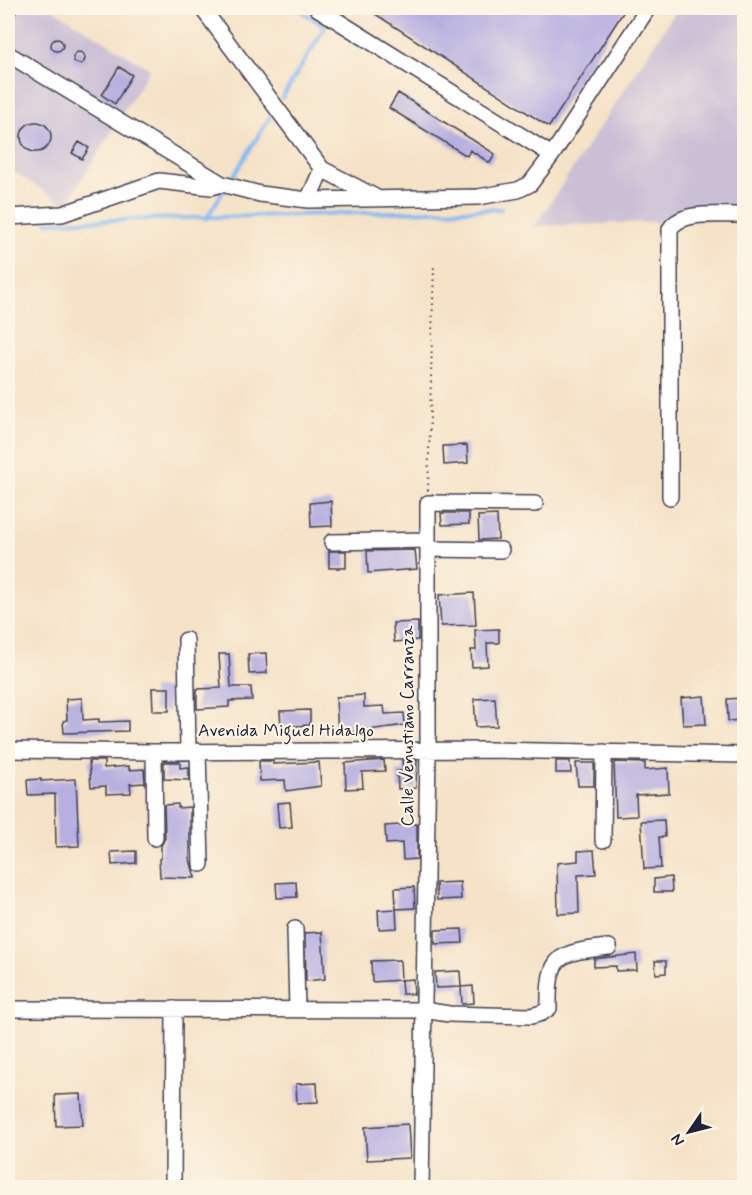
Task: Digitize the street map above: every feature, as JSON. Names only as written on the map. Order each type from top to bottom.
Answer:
[{"type":"street","points":[[202,8],[322,169],[375,197]]},
{"type":"street","points":[[317,8],[552,155]]},
{"type":"street","points":[[8,54],[222,184],[260,194],[308,200],[375,197],[478,197],[511,192],[530,184],[552,155],[648,8]]},
{"type":"street","points":[[308,200],[322,169]]},
{"type":"street","points":[[8,217],[63,214],[159,181],[211,187],[222,184]]},
{"type":"street","points":[[670,497],[670,229],[674,223],[684,217],[744,215]]},
{"type":"street","points":[[428,503],[535,504]]},
{"type":"street","name":"Calle Venustiano Carranza","points":[[421,1188],[428,750],[428,503]]},
{"type":"street","points":[[332,542],[428,544],[501,550]]},
{"type":"street","points":[[186,640],[201,864]]},
{"type":"street","name":"Avenida Miguel Hidalgo","points":[[8,750],[154,752],[428,750],[744,754]]},
{"type":"street","points":[[154,752],[155,838]]},
{"type":"street","points":[[603,840],[604,752]]},
{"type":"street","points":[[295,930],[297,1009]]},
{"type":"street","points":[[8,1009],[423,1010],[449,1014],[531,1016],[549,1008],[549,978],[559,959],[582,950],[609,947]]},
{"type":"street","points":[[173,1188],[174,1009]]},
{"type":"path","points":[[428,503],[434,264]]},
{"type":"shaded area","points":[[8,8],[51,8],[150,69],[66,205],[8,168]]},
{"type":"shaded area","points":[[678,8],[744,8],[744,219],[535,226]]},
{"type":"building","points":[[366,8],[385,8],[394,13],[397,8],[626,8],[549,127]]},
{"type":"building","points":[[59,39],[63,45],[59,51],[55,51],[51,43]]},
{"type":"building","points":[[81,52],[85,58],[81,64],[77,64],[73,56]]},
{"type":"building","points":[[119,67],[132,75],[115,104],[102,95]]},
{"type":"building","points":[[398,93],[495,154],[490,163],[470,150],[467,156],[389,108]]},
{"type":"building","points":[[36,122],[47,126],[51,137],[47,148],[36,152],[25,148],[21,137],[25,126]]},
{"type":"building","points":[[79,142],[89,148],[82,159],[72,153]]},
{"type":"building","points":[[467,445],[468,463],[444,465],[443,446]]},
{"type":"building","points":[[331,501],[332,526],[311,527],[310,503]]},
{"type":"building","points":[[441,513],[469,513],[469,524],[442,525]]},
{"type":"building","points":[[497,515],[498,539],[479,540],[478,516]]},
{"type":"building","points":[[415,550],[417,569],[368,573],[367,551]]},
{"type":"building","points":[[329,551],[346,551],[346,568],[329,568]]},
{"type":"building","points":[[474,593],[476,625],[441,626],[439,595]]},
{"type":"building","points":[[418,622],[418,640],[394,642],[393,623]]},
{"type":"building","points":[[499,629],[499,643],[487,643],[488,666],[472,667],[471,650],[476,650],[475,630]]},
{"type":"building","points":[[266,653],[267,673],[249,674],[248,654]]},
{"type":"building","points":[[219,654],[229,654],[231,687],[251,687],[252,700],[229,701],[229,707],[197,709],[197,689],[221,688]]},
{"type":"building","points":[[152,688],[169,688],[169,711],[153,711]]},
{"type":"building","points":[[364,695],[364,707],[384,706],[385,714],[404,713],[405,725],[338,734],[336,697]]},
{"type":"building","points":[[704,696],[706,724],[683,725],[681,698]]},
{"type":"building","points":[[82,698],[83,720],[128,721],[128,731],[64,733],[63,721],[67,720],[66,699]]},
{"type":"building","points":[[495,698],[497,726],[476,727],[474,699]]},
{"type":"building","points":[[744,698],[744,720],[728,721],[727,699]]},
{"type":"building","points":[[310,710],[310,725],[281,727],[280,711]]},
{"type":"building","points":[[384,760],[385,771],[362,772],[363,788],[346,789],[345,763]]},
{"type":"building","points":[[402,760],[417,760],[416,788],[398,789],[397,771],[403,771]]},
{"type":"building","points":[[89,761],[104,761],[104,768],[129,766],[129,770],[144,769],[145,783],[130,784],[131,793],[106,794],[106,786],[91,787]]},
{"type":"building","points":[[259,761],[273,761],[273,764],[319,762],[321,786],[286,791],[285,780],[260,781]]},
{"type":"building","points":[[556,761],[570,761],[571,773],[556,773]]},
{"type":"building","points":[[164,762],[180,762],[180,768],[189,767],[189,780],[164,779]]},
{"type":"building","points":[[614,762],[645,763],[645,770],[668,768],[669,793],[636,795],[637,816],[616,817]]},
{"type":"building","points":[[576,763],[594,763],[594,786],[578,786]]},
{"type":"building","points":[[41,779],[41,781],[76,779],[79,846],[56,847],[55,794],[28,795],[27,780]]},
{"type":"building","points":[[290,802],[292,827],[279,828],[277,803]]},
{"type":"building","points":[[178,804],[178,808],[190,807],[190,859],[195,878],[160,877],[159,859],[165,838],[164,805]]},
{"type":"building","points":[[664,820],[665,837],[659,837],[661,868],[644,869],[641,821]]},
{"type":"building","points":[[417,824],[417,859],[403,860],[402,843],[386,844],[385,826]]},
{"type":"building","points":[[594,850],[596,874],[578,875],[579,913],[558,914],[557,863],[578,861],[578,851]]},
{"type":"building","points":[[136,851],[136,863],[112,865],[111,852]]},
{"type":"building","points":[[671,877],[672,892],[654,892],[654,879]]},
{"type":"building","points":[[296,882],[297,897],[277,898],[276,883]]},
{"type":"building","points":[[460,882],[461,899],[437,900],[436,883]]},
{"type":"building","points":[[414,887],[415,908],[396,909],[395,888]]},
{"type":"building","points":[[396,909],[397,928],[379,929],[378,910]]},
{"type":"building","points":[[462,929],[463,943],[435,944],[435,930]]},
{"type":"building","points":[[322,932],[325,979],[306,981],[305,933]]},
{"type":"building","points":[[636,954],[637,970],[616,971],[616,966],[594,967],[594,959]]},
{"type":"building","points":[[400,960],[401,980],[372,982],[371,961]]},
{"type":"building","points":[[655,961],[666,961],[666,973],[656,974]]},
{"type":"building","points":[[460,971],[461,987],[436,988],[435,972]]},
{"type":"building","points":[[413,979],[414,994],[402,994],[401,980]]},
{"type":"building","points":[[473,986],[474,1003],[462,1004],[461,987]]},
{"type":"building","points":[[317,1083],[318,1102],[297,1103],[296,1084]]},
{"type":"building","points":[[81,1094],[83,1125],[56,1126],[55,1095]]},
{"type":"building","points":[[408,1124],[410,1158],[367,1160],[365,1127]]},
{"type":"waterway","points":[[282,98],[325,27],[297,8]]},
{"type":"waterway","points":[[234,175],[270,117]]},
{"type":"waterway","points":[[206,219],[224,190]]},
{"type":"waterway","points":[[47,222],[501,209]]}]
